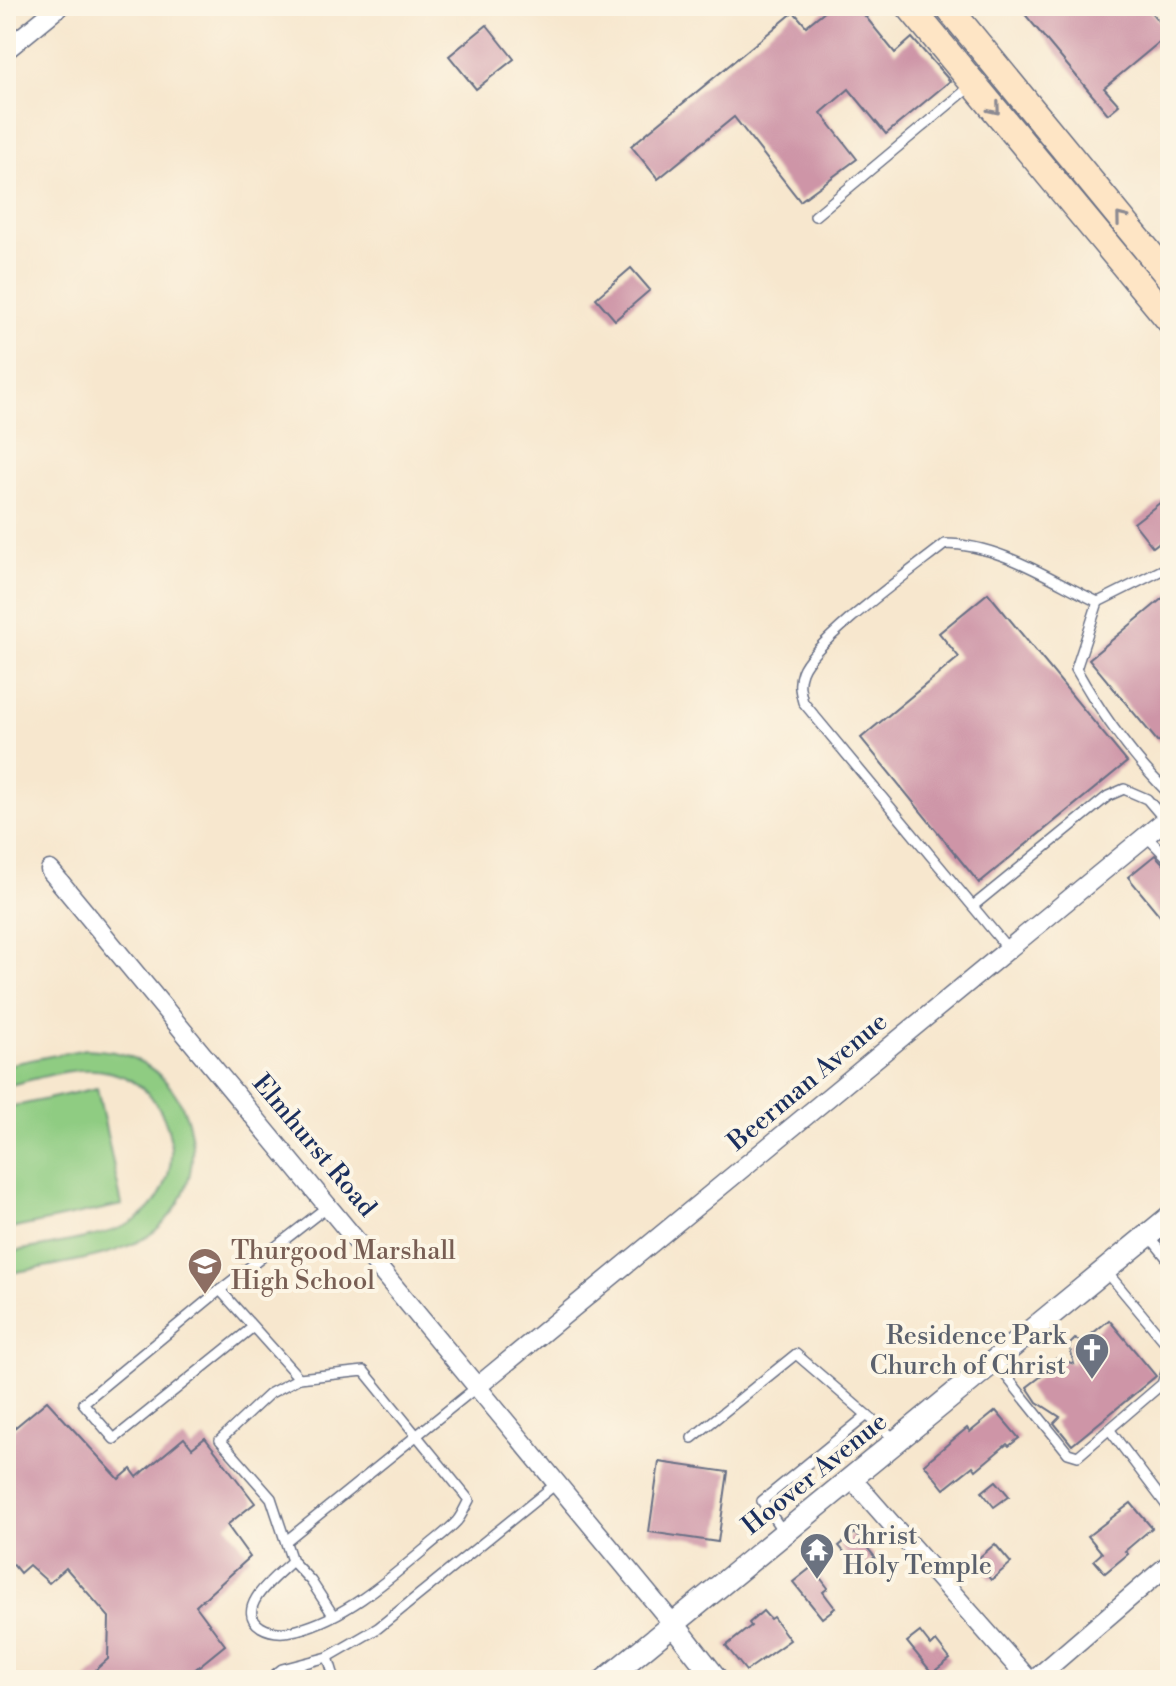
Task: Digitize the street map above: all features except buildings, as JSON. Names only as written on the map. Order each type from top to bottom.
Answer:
[{"type":"main road","points":[[909,6],[1170,321]]},
{"type":"main road","points":[[947,6],[1170,278]]},
{"type":"street","points":[[6,50],[60,6]]},
{"type":"street","name":"Beerman Avenue","points":[[478,1386],[1168,818]]},
{"type":"street","name":"Elmhurst Road","points":[[50,870],[717,1680]]},
{"type":"street","name":"Hoover Avenue","points":[[605,1680],[1170,1217]]},
{"type":"street","points":[[851,1478],[1031,1680],[1170,1563]]},
{"type":"lane","points":[[815,216],[973,84]]},
{"type":"lane","points":[[1009,950],[803,702],[799,686],[802,671],[828,638],[945,544],[965,544],[1005,556],[1098,602]]},
{"type":"lane","points":[[1170,566],[1098,602],[1076,669],[1095,703],[1146,771],[1170,795]]},
{"type":"lane","points":[[973,906],[1108,796],[1124,789],[1147,799],[1168,818]]},
{"type":"lane","points":[[1146,836],[1170,860]]},
{"type":"lane","points":[[253,1327],[114,1439],[83,1403],[328,1205]]},
{"type":"lane","points":[[1148,1235],[1170,1262]]},
{"type":"lane","points":[[994,1361],[1068,1453],[1078,1456],[1162,1384],[1169,1364],[1170,1348],[1105,1270]]},
{"type":"lane","points":[[220,1290],[299,1378]]},
{"type":"lane","points":[[692,1438],[796,1354],[897,1441]]},
{"type":"lane","points":[[292,1561],[251,1606],[256,1624],[266,1630],[297,1630],[333,1615],[372,1593],[459,1520],[469,1500],[364,1371],[299,1378],[269,1394],[220,1440],[271,1498],[292,1561],[311,1581],[333,1615]]},
{"type":"lane","points":[[286,1541],[478,1386]]},
{"type":"lane","points":[[784,1533],[762,1501],[866,1416]]},
{"type":"lane","points":[[1109,1429],[1170,1510]]},
{"type":"lane","points":[[268,1680],[282,1669],[328,1657],[378,1628],[557,1483]]},
{"type":"lane","points":[[328,1657],[335,1680]]},
{"type":"green space","points":[[85,1049],[116,1052],[133,1058],[156,1072],[173,1091],[185,1113],[191,1137],[192,1162],[186,1187],[174,1210],[142,1240],[85,1259],[6,1274],[6,1253],[88,1237],[131,1223],[151,1207],[164,1186],[170,1163],[170,1140],[164,1117],[151,1097],[133,1082],[109,1072],[83,1070],[6,1086],[6,1065]]},
{"type":"green space","points":[[97,1088],[122,1205],[6,1230],[6,1108]]},
{"type":"place","name":"Thurgood Marshall High School","points":[[205,1296]]},
{"type":"place","name":"Residence Park Church of Christ","points":[[1092,1381]]},
{"type":"place","name":"Christ Holy Temple","points":[[817,1581]]}]
